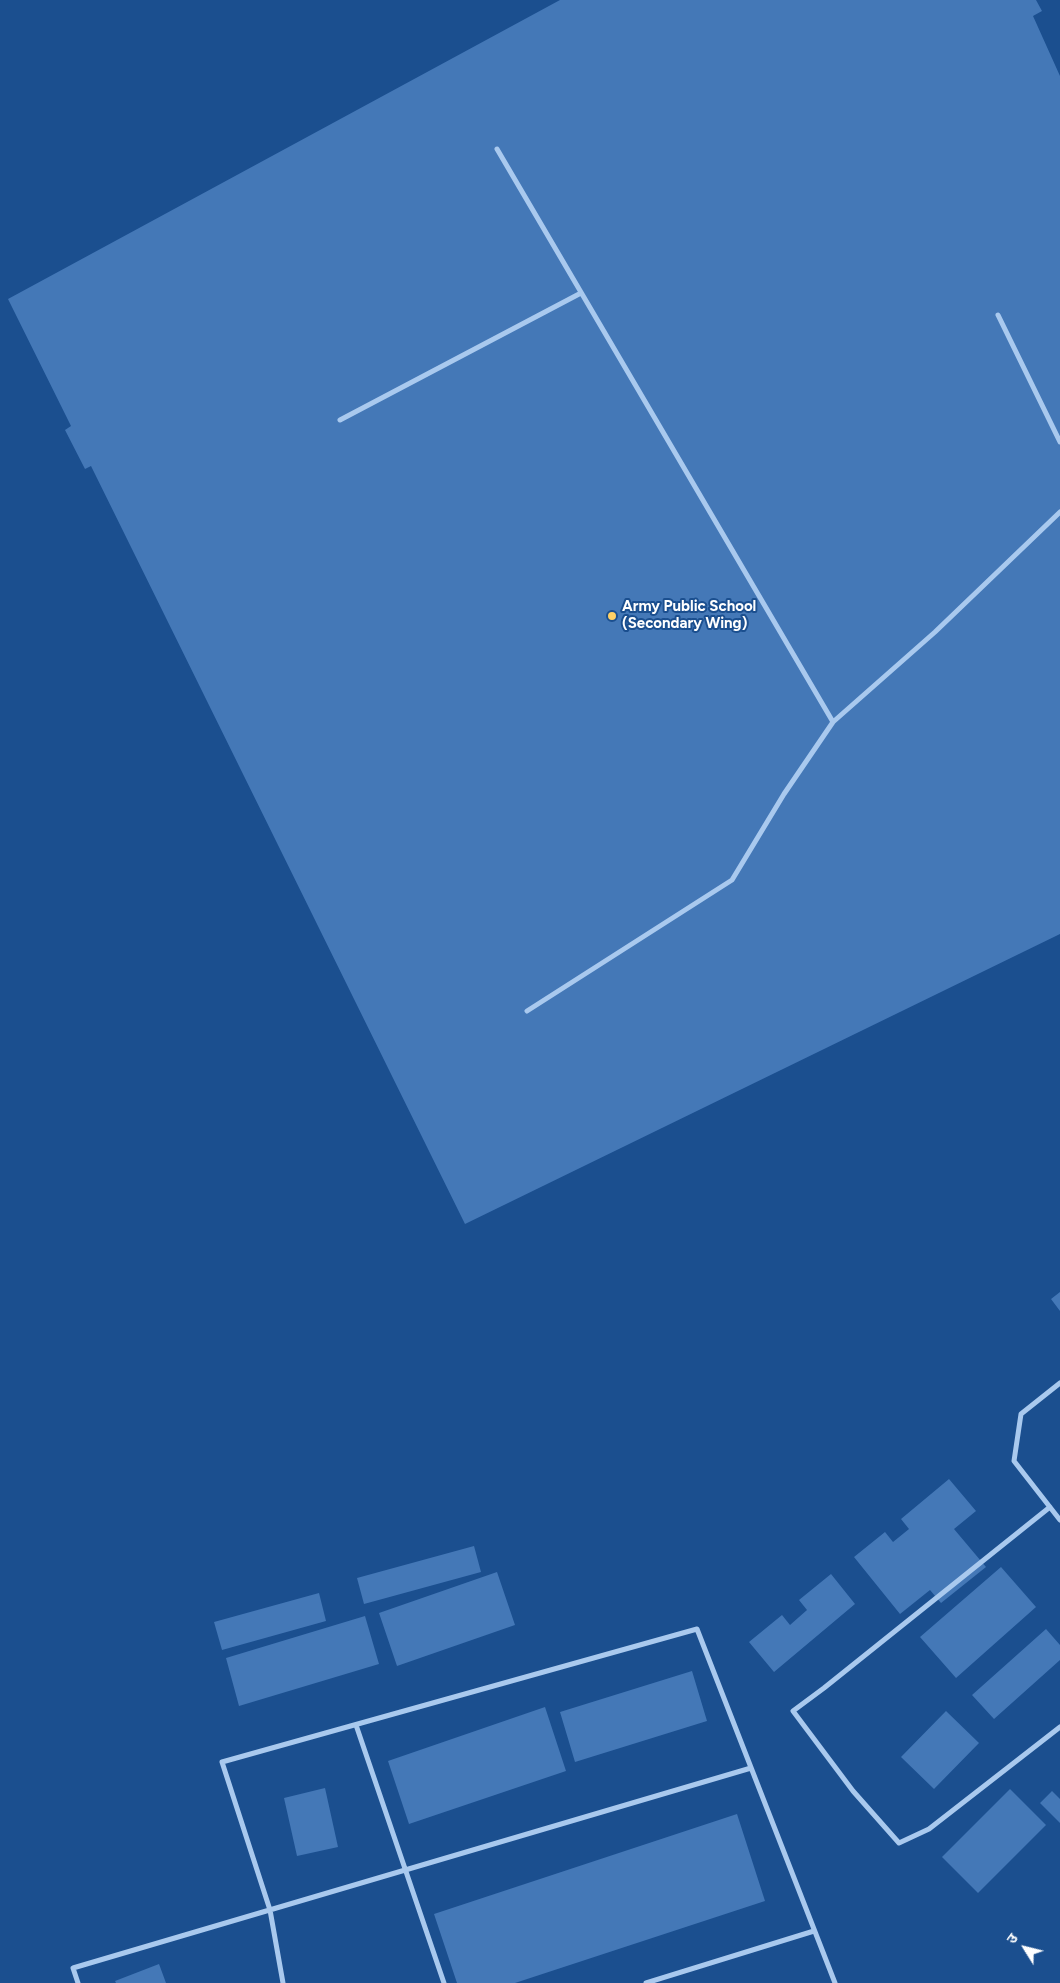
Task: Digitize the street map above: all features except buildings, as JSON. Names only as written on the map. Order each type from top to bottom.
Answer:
[{"type":"street","points":[[497,149],[833,722]]},
{"type":"street","points":[[340,420],[581,293]]},
{"type":"street","points":[[998,315],[1060,442]]},
{"type":"street","points":[[527,1011],[732,880],[784,794],[833,722],[935,632],[1060,512]]},
{"type":"street","points":[[1060,1383],[1021,1414],[1014,1461],[1060,1520]]},
{"type":"street","points":[[1050,1508],[793,1711],[853,1791],[899,1843],[929,1829],[1060,1727]]},
{"type":"street","points":[[283,1983],[270,1910],[222,1762],[696,1629],[835,1983]]},
{"type":"street","points":[[356,1724],[444,1983]]},
{"type":"street","points":[[78,1983],[73,1968],[751,1768]]},
{"type":"street","points":[[646,1983],[814,1930]]},
{"type":"place","name":"Army Public School (Secondary Wing)","points":[[612,616]]}]
